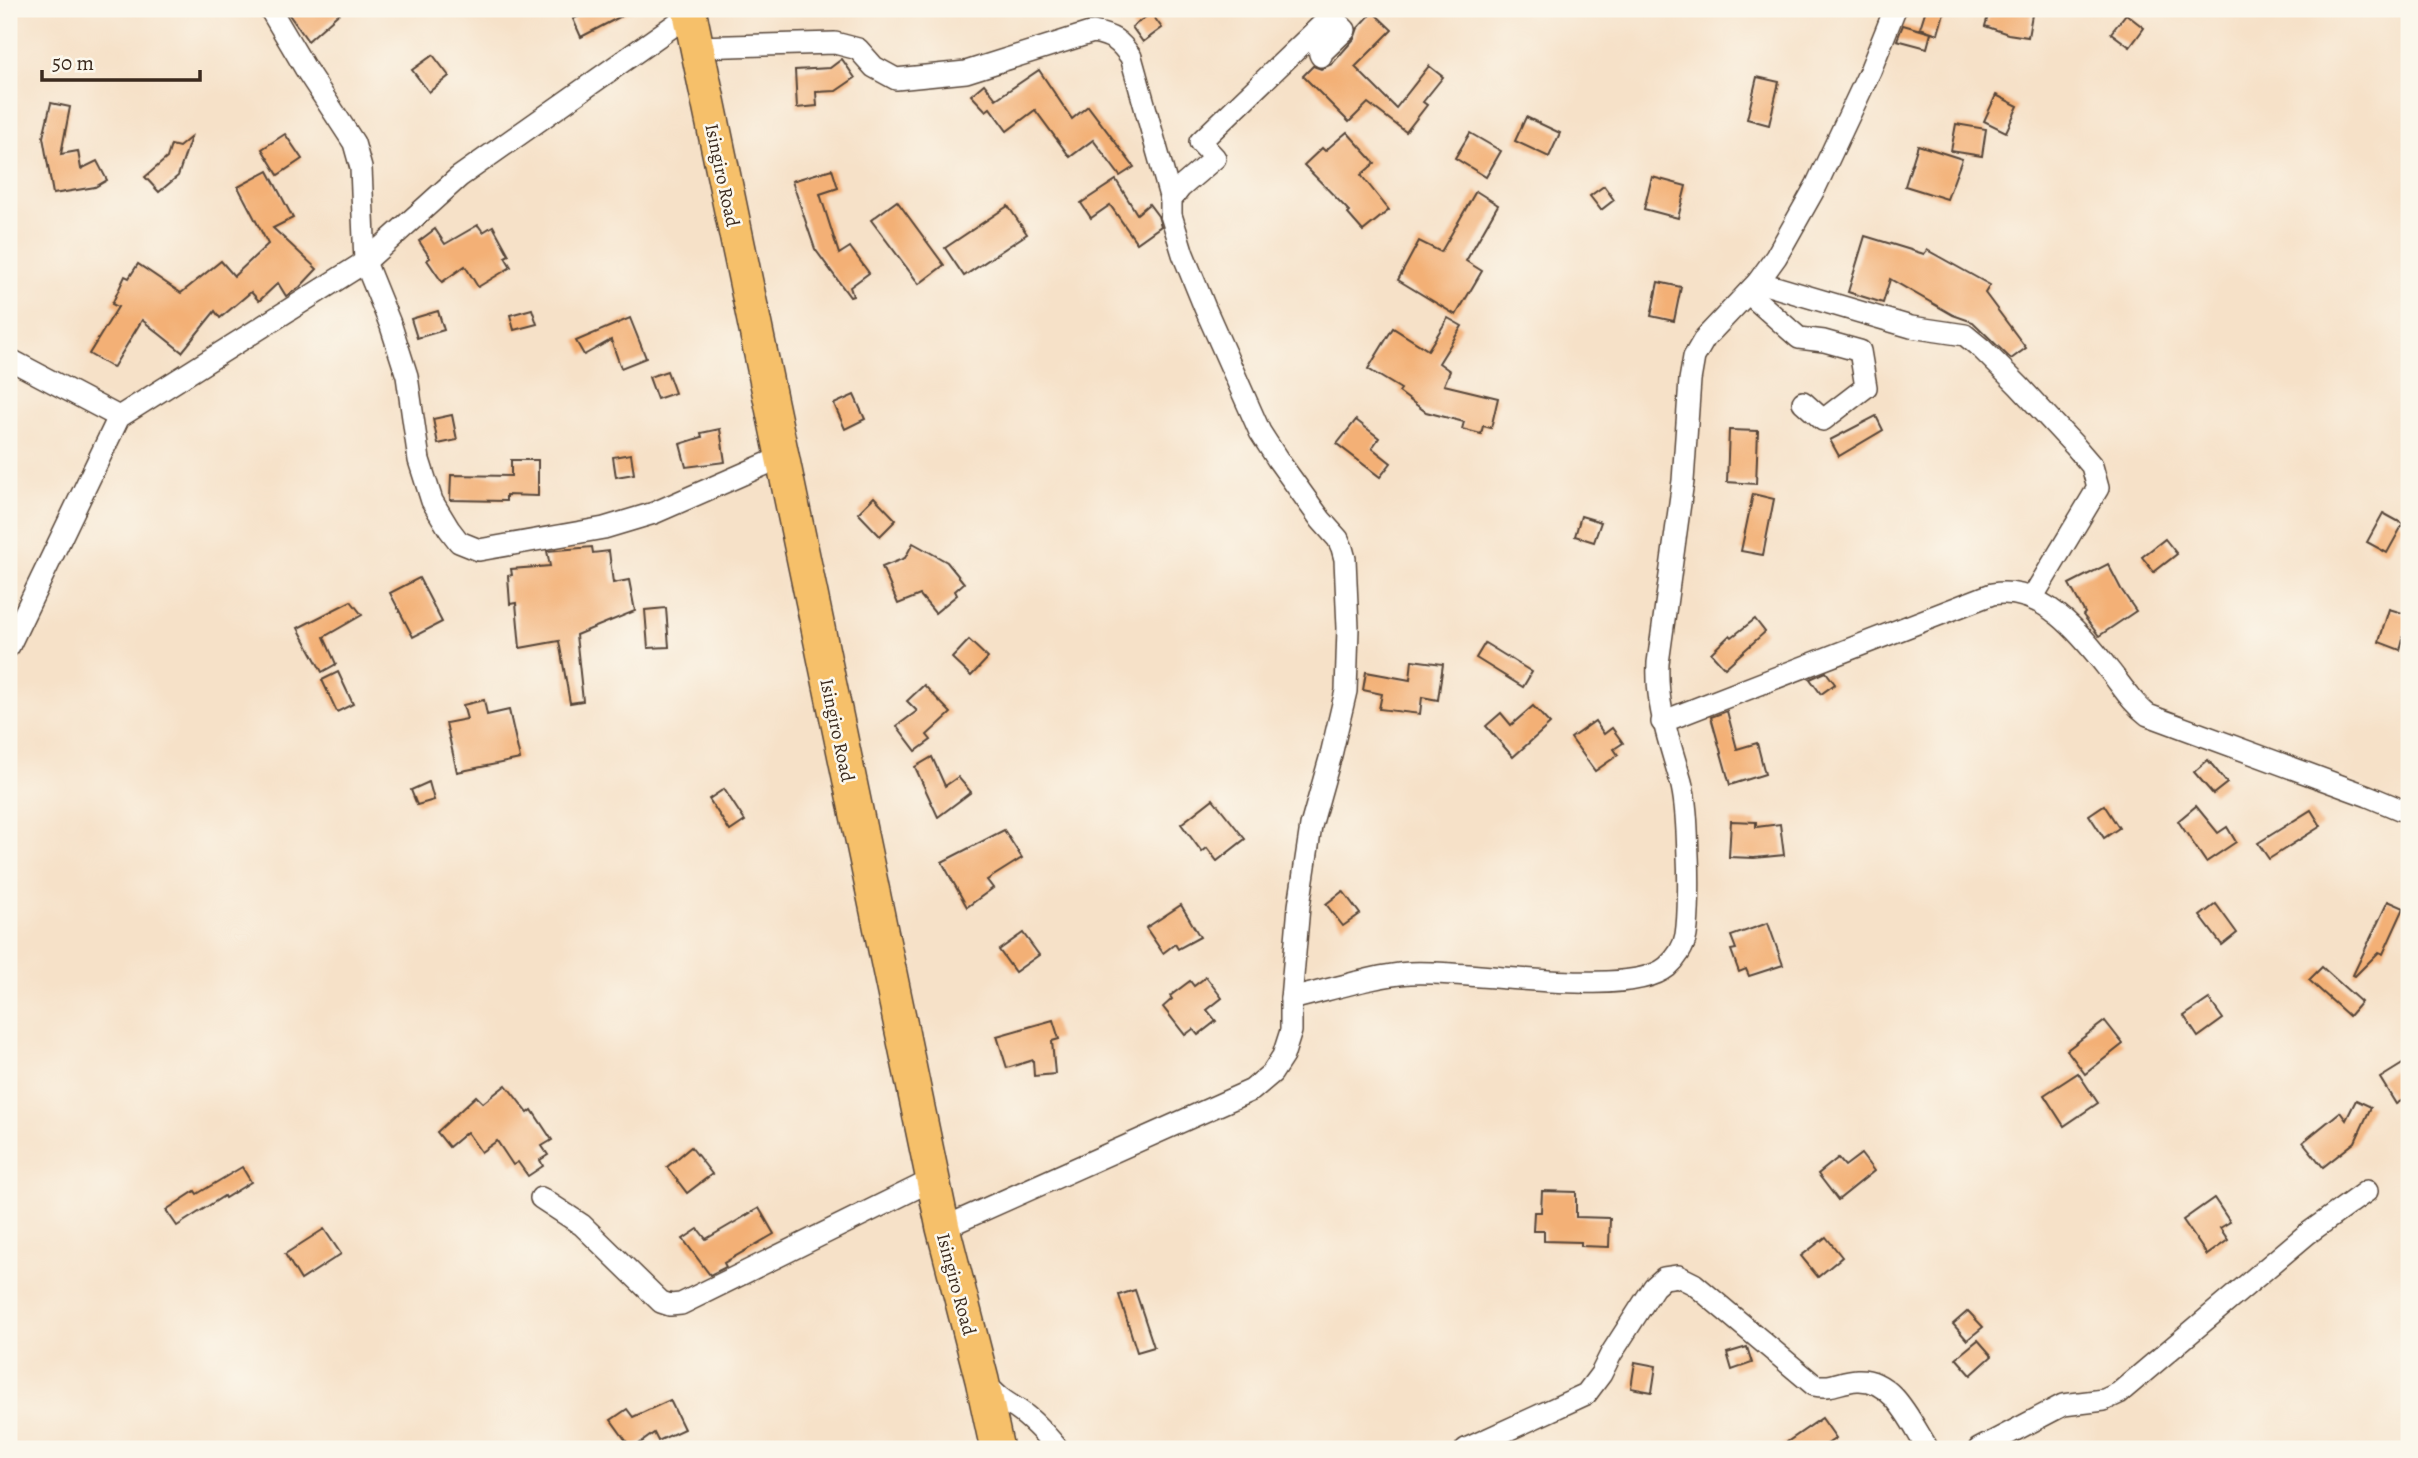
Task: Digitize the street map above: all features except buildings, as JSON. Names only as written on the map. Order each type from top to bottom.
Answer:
[{"type":"main road","name":"Isingiro Road","points":[[689,11],[932,1180],[997,1449]]},
{"type":"street","points":[[271,9],[354,144],[361,168],[365,262],[391,326],[407,376],[419,460],[432,501],[459,542],[479,550],[604,528],[654,513],[782,457]]},
{"type":"street","points":[[1291,999],[1406,973],[1436,971],[1565,982],[1648,976],[1666,968],[1679,954],[1686,936],[1689,857],[1682,784],[1662,722],[1657,688],[1658,663],[1683,481],[1694,356],[1705,338],[1753,287],[1776,257],[1816,186],[1870,71],[1895,9]]},
{"type":"street","points":[[9,646],[119,417],[365,262],[459,177],[689,11]]},
{"type":"street","points":[[1171,200],[1180,188],[1215,158],[1200,142],[1331,16],[1345,30],[1321,56]]},
{"type":"street","points":[[696,47],[835,43],[848,45],[858,49],[874,67],[896,79],[966,72],[1093,32],[1111,35],[1123,45],[1131,57],[1171,200],[1171,215],[1183,254],[1260,432],[1321,520],[1338,539],[1345,559],[1348,628],[1346,691],[1311,826],[1299,906],[1291,1031],[1283,1056],[1272,1073],[1252,1090],[943,1228]]},
{"type":"street","points":[[1753,287],[1800,338],[1824,341],[1860,351],[1866,387],[1823,420],[1803,402]]},
{"type":"street","points":[[1753,287],[1911,327],[1965,335],[2020,386],[2074,445],[2092,466],[2098,488],[2088,509],[2032,598]]},
{"type":"street","points":[[9,359],[119,417]]},
{"type":"street","points":[[1662,722],[1992,594],[2007,591],[2032,598],[2075,631],[2109,669],[2137,707],[2148,715],[2409,813]]},
{"type":"street","points":[[541,1198],[582,1226],[661,1302],[670,1305],[681,1304],[932,1180]]},
{"type":"street","points":[[1979,1449],[2063,1405],[2104,1400],[2119,1393],[2307,1234],[2367,1191]]},
{"type":"street","points":[[1466,1449],[1586,1394],[1654,1287],[1664,1278],[1678,1276],[1694,1284],[1814,1385],[1832,1387],[1854,1380],[1866,1381],[1890,1392],[1928,1449]]},
{"type":"street","points":[[982,1380],[1002,1402],[1016,1409],[1058,1449]]}]
